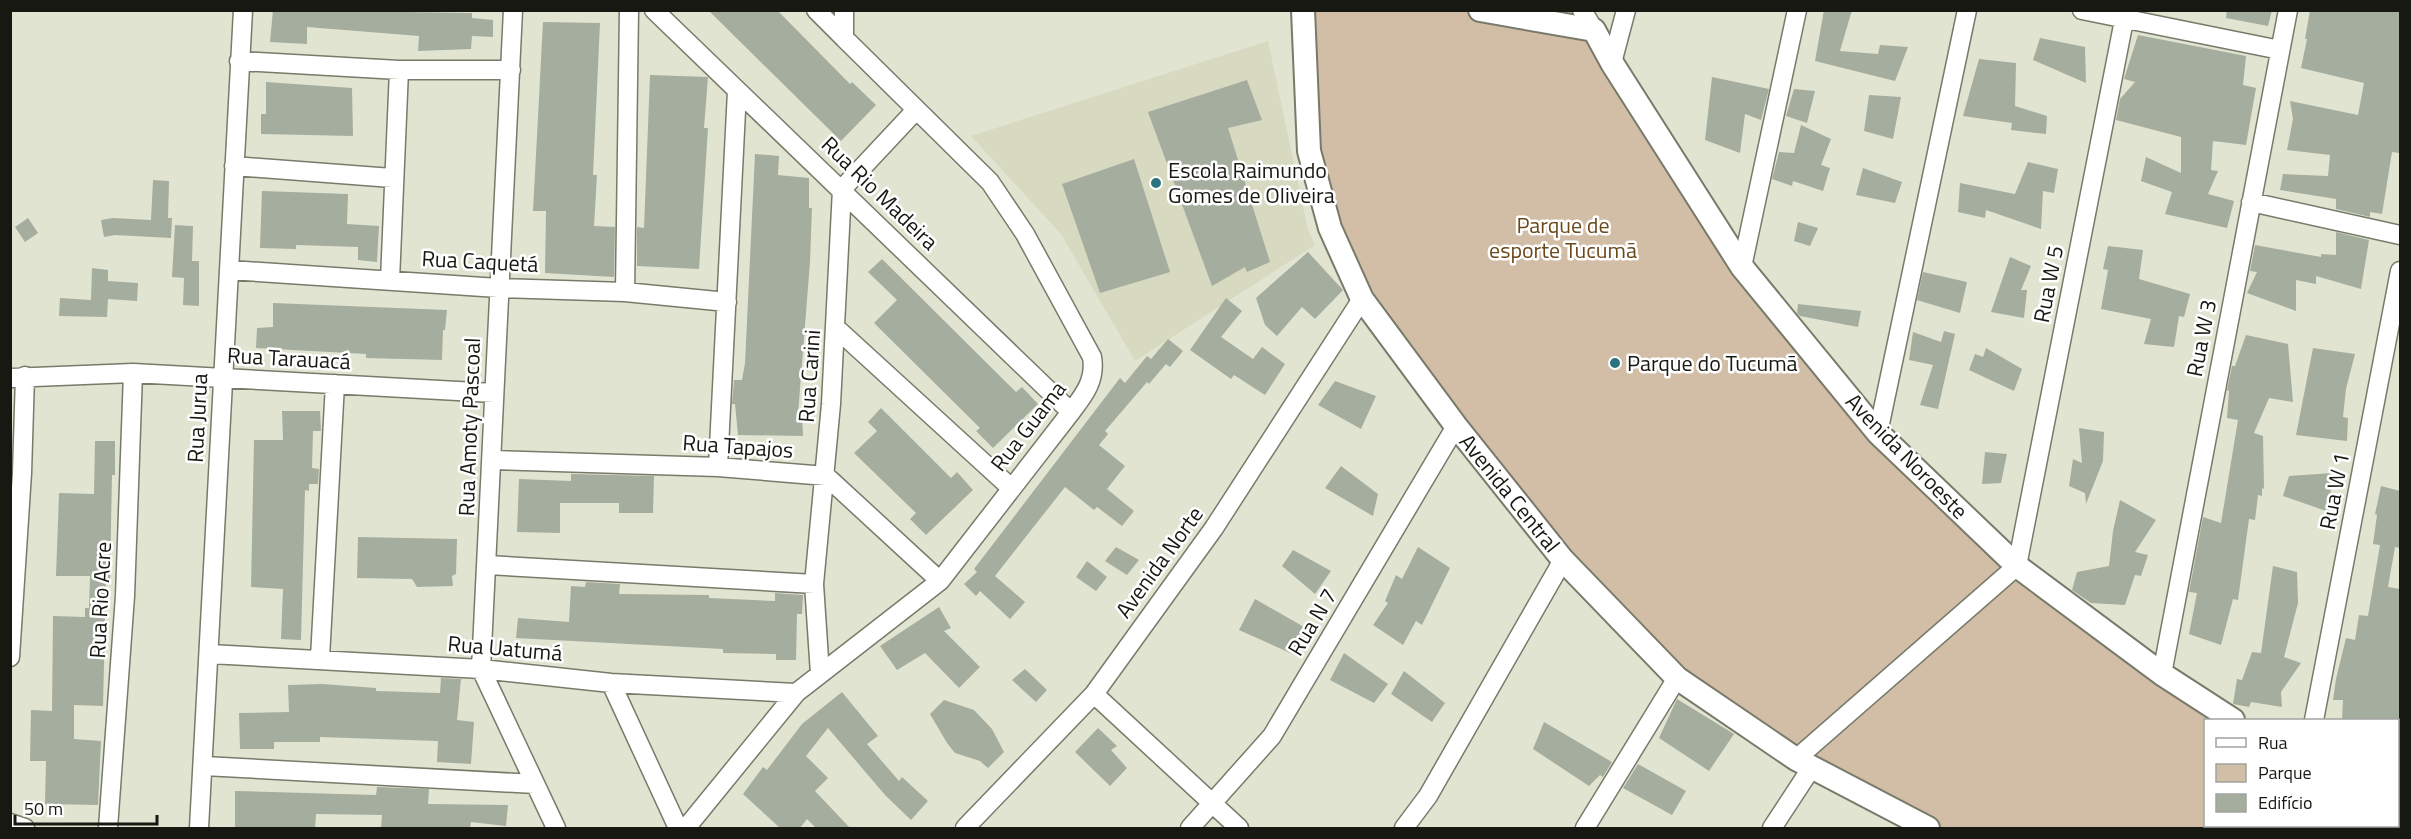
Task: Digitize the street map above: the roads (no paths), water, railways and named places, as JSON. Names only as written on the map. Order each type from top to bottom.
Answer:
[{"type":"street","name":"Rua Jurua","points":[[199,828],[243,10]]},
{"type":"street","name":"Rua Amoty Pascoal","points":[[513,10],[498,288],[488,565],[481,669],[556,828]]},
{"type":"street","points":[[625,292],[629,10]]},
{"type":"street","name":"Rua Rio Madeira","points":[[654,10],[1071,412]]},
{"type":"street","name":"Rua Guama","points":[[686,828],[796,693],[940,581],[1010,487],[1071,412],[1088,388],[1094,368],[1092,357],[1066,306],[1025,234],[990,182],[816,10]]},
{"type":"street","points":[[844,10],[844,38]]},
{"type":"street","name":"Avenida Central","points":[[1302,10],[1309,152],[1330,228],[1362,299],[1456,426],[1563,560],[1677,678],[1804,763],[1928,828]]},
{"type":"street","points":[[1480,10],[1594,30]]},
{"type":"street","points":[[1582,10],[1594,30]]},
{"type":"street","points":[[1612,63],[1626,10]]},
{"type":"street","points":[[1742,267],[1797,10]]},
{"type":"street","points":[[1878,433],[1967,10]]},
{"type":"street","points":[[2082,10],[2126,14],[2280,50]]},
{"type":"street","name":"Rua W 3","points":[[2162,674],[2288,10]]},
{"type":"street","name":"Rua W 5","points":[[2017,566],[2126,14]]},
{"type":"street","name":"Avenida Noroeste","points":[[1594,30],[1612,63],[1742,267],[1878,433],[2017,566],[2162,674],[2231,719]]},
{"type":"street","points":[[239,61],[399,70],[511,70]]},
{"type":"street","points":[[390,280],[392,178],[399,70]]},
{"type":"street","points":[[718,467],[737,91]]},
{"type":"street","points":[[842,189],[916,110]]},
{"type":"street","points":[[234,166],[392,178]]},
{"type":"street","name":"Rua Carini","points":[[820,674],[814,584],[826,476],[842,189]]},
{"type":"street","points":[[2251,202],[2400,235]]},
{"type":"street","name":"Rua Caquetá","points":[[230,270],[498,288],[625,292],[727,302]]},
{"type":"street","name":"Rua W 1","points":[[2314,719],[2400,271]]},
{"type":"street","name":"Avenida Norte","points":[[965,828],[1094,694],[1214,528],[1362,299]]},
{"type":"street","points":[[836,328],[1010,487]]},
{"type":"street","name":"Rua Tarauacá","points":[[18,377],[133,373],[494,393]]},
{"type":"street","name":"Rua Rio Acre","points":[[108,828],[125,596],[133,373]]},
{"type":"street","points":[[10,657],[18,377]]},
{"type":"street","points":[[320,658],[335,384]]},
{"type":"street","name":"Rua N 7","points":[[1190,828],[1272,736],[1456,426]]},
{"type":"street","name":"Rua Tapajos","points":[[492,459],[718,467],[826,476]]},
{"type":"street","points":[[826,476],[940,581]]},
{"type":"street","points":[[1404,828],[1428,796],[1563,560]]},
{"type":"street","points":[[488,565],[814,584]]},
{"type":"street","points":[[1772,828],[1804,763],[2017,566]]},
{"type":"street","name":"Rua Uatumá","points":[[210,654],[320,658],[481,669],[611,683],[796,693]]},
{"type":"street","points":[[1585,828],[1677,678]]},
{"type":"street","points":[[611,683],[678,828]]},
{"type":"street","points":[[1094,694],[1239,828]]},
{"type":"street","points":[[204,766],[535,784]]},
{"type":"street","points":[[10,823],[25,828]]},
{"type":"place","name":"Escola Raimundo Gomes de Oliveira","points":[[1156,183]]},
{"type":"place","name":"Parque do Tucumã","points":[[1615,363]]},
{"type":"park label","name":"Parque de esporte Tucumã","points":[[1563,238]]}]
